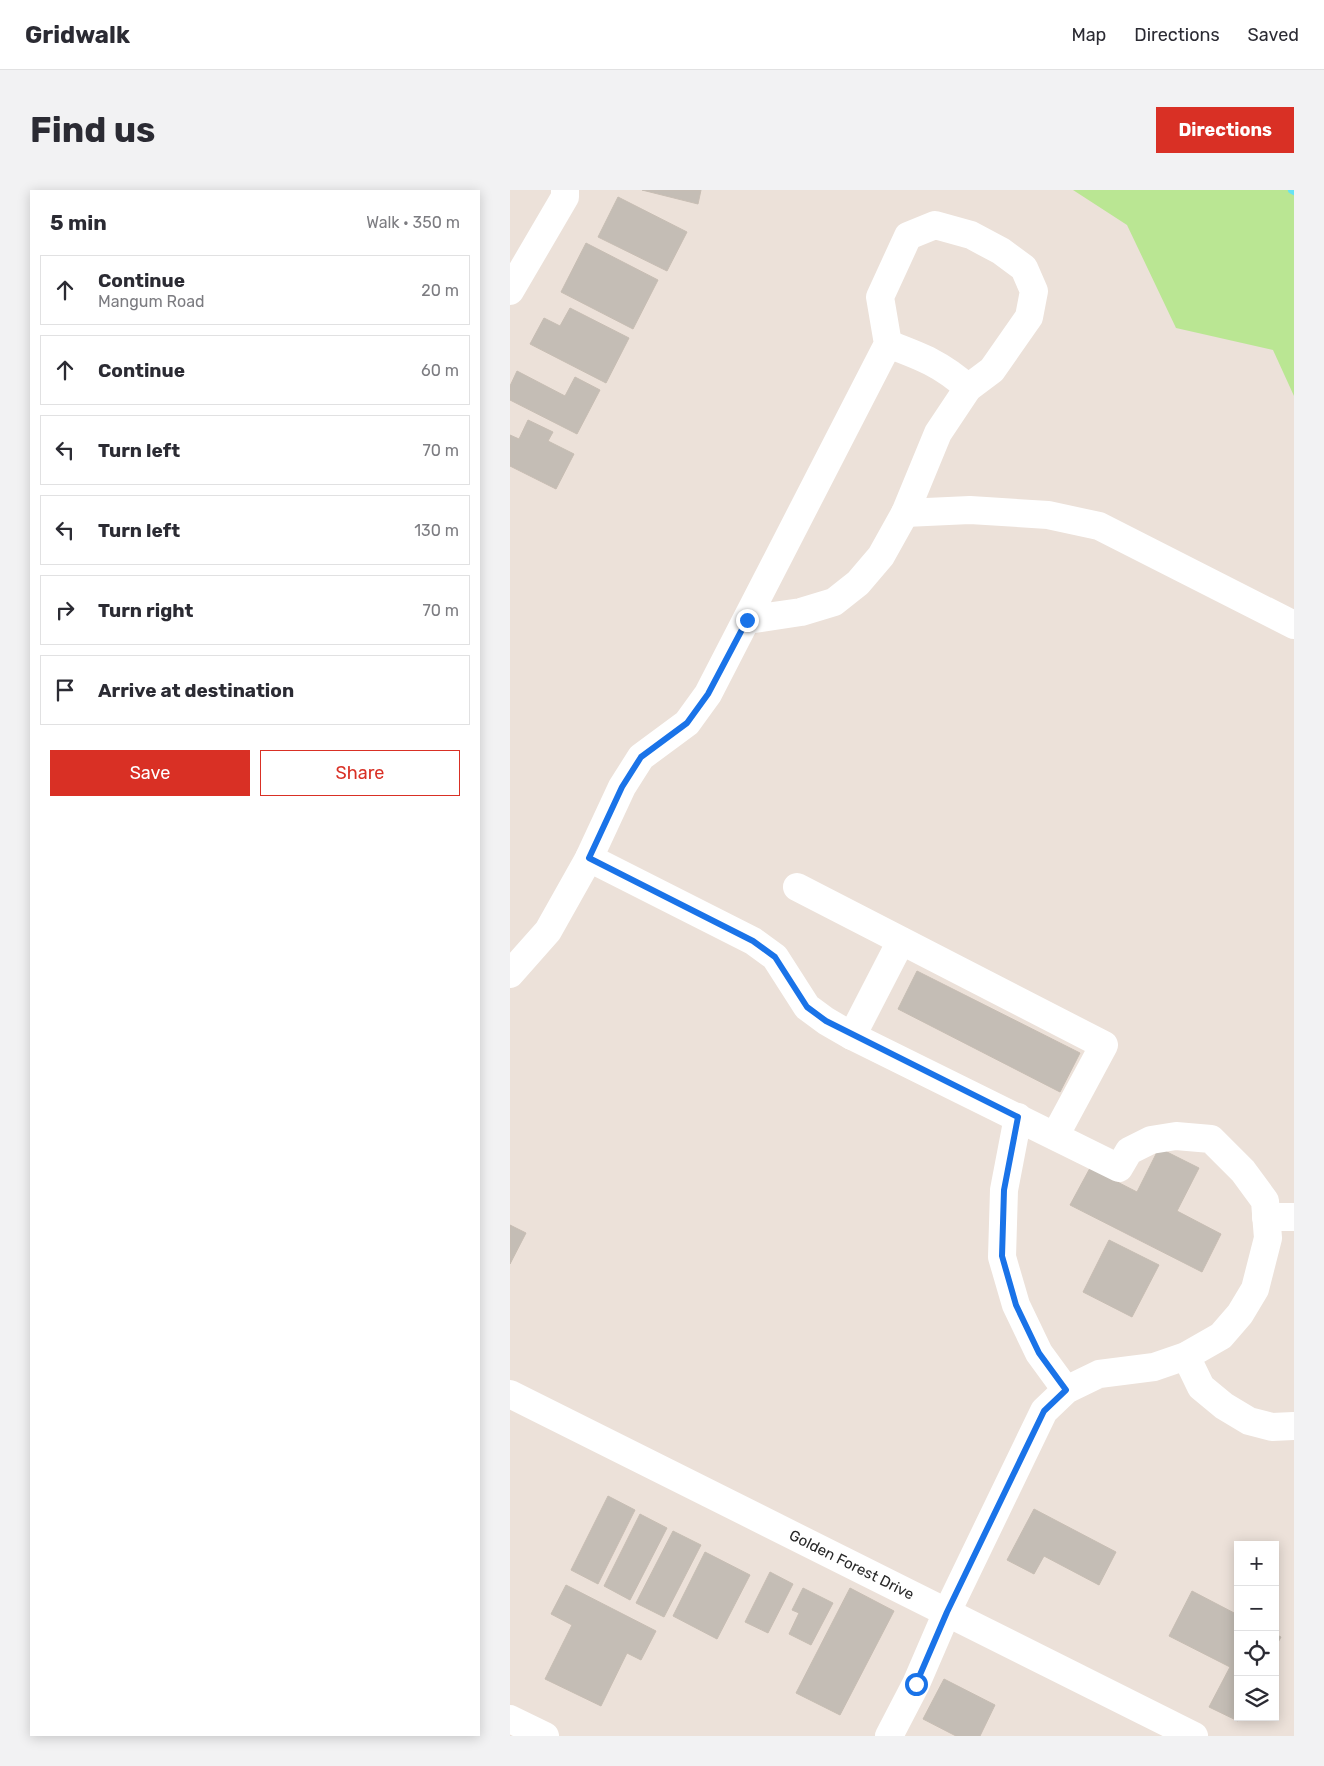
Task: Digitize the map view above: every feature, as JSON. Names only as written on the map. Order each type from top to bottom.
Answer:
[{"type":"street","points":[[510,291],[565,193]]},
{"type":"street","points":[[510,974],[548,931],[589,858],[622,787],[641,757],[687,723],[708,694],[888,344],[880,297],[908,236],[935,225],[970,235],[1001,251],[1024,268],[1034,291],[1028,317],[992,370],[968,388],[938,433],[905,513],[881,556],[858,584],[834,602],[800,612],[747,620]]},
{"type":"street","points":[[888,344],[928,359],[953,374],[968,388]]},
{"type":"street","points":[[905,513],[970,510],[1048,515],[1099,526],[1294,625]]},
{"type":"street","points":[[589,858],[753,941],[775,957],[807,1007],[852,1036],[1119,1168],[1129,1151],[1151,1140],[1176,1136],[1211,1139],[1243,1170],[1265,1201],[1268,1238],[1255,1289],[1240,1314],[1221,1336],[1186,1356],[1154,1367],[1099,1374],[1066,1390],[1044,1411],[947,1612],[916,1684],[889,1736]]},
{"type":"street","points":[[797,887],[1104,1044],[1055,1136]]},
{"type":"street","points":[[852,1036],[901,941]]},
{"type":"street","points":[[1018,1117],[1004,1190],[1002,1256],[1016,1305],[1039,1353],[1066,1390]]},
{"type":"street","points":[[1266,1217],[1294,1217]]},
{"type":"street","points":[[1186,1356],[1201,1387],[1224,1406],[1249,1421],[1272,1427],[1294,1426]]},
{"type":"street","name":"Golden Forest Drive","points":[[510,1394],[1194,1736]]},
{"type":"street","points":[[510,1718],[545,1736]]},
{"type":"green space","points":[[1073,190],[1294,190],[1294,396],[1273,350],[1176,328],[1127,225]]},
{"type":"building","points":[[642,190],[701,190],[698,204]]},
{"type":"building","points":[[618,197],[687,232],[667,271],[598,237]]},
{"type":"building","points":[[586,243],[658,280],[633,329],[561,292]]},
{"type":"building","points":[[570,308],[629,338],[606,383],[530,344],[544,318],[560,326]]},
{"type":"building","points":[[517,371],[565,396],[575,377],[600,390],[577,434],[510,400],[510,386]]},
{"type":"building","points":[[528,420],[553,432],[548,441],[574,454],[556,489],[510,466],[510,435],[519,439]]},
{"type":"building","points":[[917,971],[1080,1053],[1060,1092],[898,1009]]},
{"type":"building","points":[[1159,1148],[1199,1168],[1177,1211],[1221,1234],[1202,1272],[1070,1205],[1090,1168],[1137,1192]]},
{"type":"building","points":[[510,1225],[526,1233],[510,1264]]},
{"type":"building","points":[[1109,1240],[1159,1265],[1132,1317],[1083,1292]]},
{"type":"building","points":[[608,1496],[635,1510],[598,1584],[571,1570]]},
{"type":"building","points":[[1034,1509],[1116,1552],[1099,1585],[1044,1556],[1034,1574],[1007,1560]]},
{"type":"building","points":[[640,1514],[667,1528],[630,1600],[604,1586]]},
{"type":"building","points":[[673,1531],[701,1545],[664,1617],[636,1603]]},
{"type":"building","points":[[705,1552],[750,1575],[717,1639],[673,1616]]},
{"type":"building","points":[[770,1572],[793,1584],[768,1633],[745,1622]]},
{"type":"building","points":[[566,1585],[656,1631],[641,1660],[627,1653],[601,1706],[545,1679],[572,1625],[551,1614]]},
{"type":"building","points":[[803,1588],[833,1603],[811,1645],[789,1634],[799,1613],[792,1610]]},
{"type":"building","points":[[850,1588],[894,1611],[840,1715],[796,1693]]},
{"type":"building","points":[[1192,1591],[1234,1613],[1234,1719],[1209,1707],[1230,1667],[1169,1636]]},
{"type":"building","points":[[944,1679],[995,1705],[980,1736],[956,1736],[923,1719]]},
{"type":"route","points":[[747,620],[708,694],[687,723],[641,757],[622,787],[589,858],[753,941],[775,957],[807,1007],[826,1021],[852,1036],[1018,1117],[1004,1190],[1002,1256],[1016,1305],[1039,1353],[1066,1390],[1044,1411],[947,1612],[916,1684]]}]
